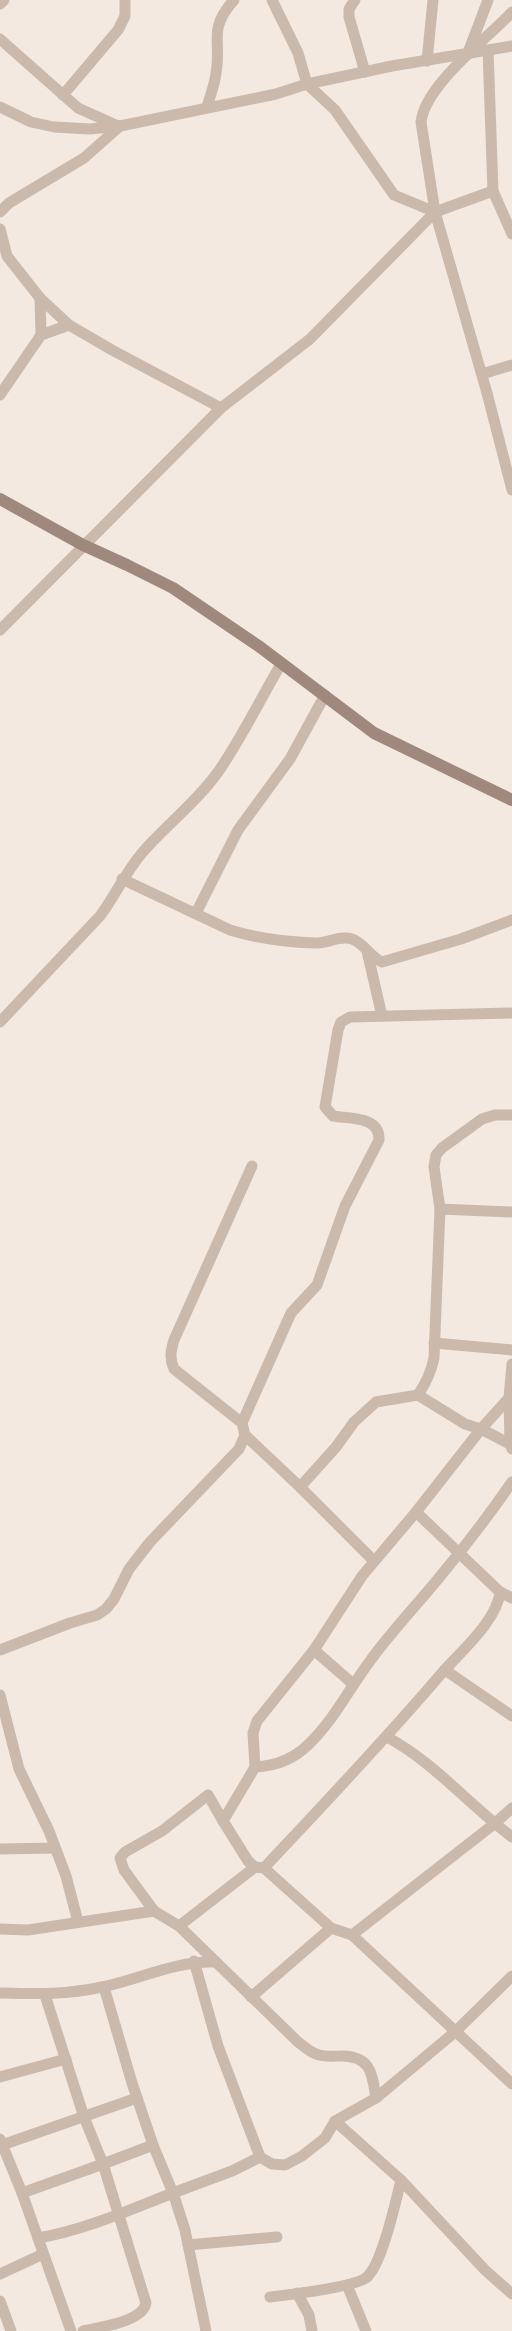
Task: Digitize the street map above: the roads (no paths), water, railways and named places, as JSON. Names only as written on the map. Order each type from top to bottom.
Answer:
[{"type":"street","points":[[0,4],[4,0]]},
{"type":"street","points":[[63,95],[118,30],[125,16],[125,0]]},
{"type":"street","points":[[207,107],[217,72],[216,40],[219,25],[224,11],[234,0]]},
{"type":"street","points":[[427,61],[433,0]]},
{"type":"street","points":[[467,54],[488,0]]},
{"type":"street","points":[[274,1],[298,53],[307,84],[335,110],[394,195],[435,212]]},
{"type":"street","points":[[349,3],[365,72]]},
{"type":"street","points":[[512,12],[467,54],[429,100],[422,115],[435,212],[508,462],[512,490]]},
{"type":"street","points":[[0,39],[78,108],[120,126]]},
{"type":"street","points":[[0,107],[32,122],[54,127],[90,129],[120,126],[276,94],[307,84],[365,72],[512,46]]},
{"type":"street","points":[[488,50],[493,191],[512,234]]},
{"type":"street","points":[[0,212],[9,203],[84,158],[120,126]]},
{"type":"street","points":[[0,630],[221,408],[310,339],[435,212],[493,191]]},
{"type":"street","points":[[0,229],[6,256],[40,298],[69,325],[221,408]]},
{"type":"street","points":[[40,298],[41,336]]},
{"type":"street","points":[[0,393],[41,336],[69,325]]},
{"type":"street","points":[[482,374],[512,365]]},
{"type":"street","points":[[0,499],[83,546],[128,565],[173,588],[281,664],[374,733],[512,800]]},
{"type":"street","points":[[0,1022],[100,916],[122,879],[143,852],[183,814],[218,772],[281,664]]},
{"type":"street","points":[[196,913],[238,830],[290,759],[325,696]]},
{"type":"street","points":[[122,879],[244,934],[316,943],[347,938],[359,942],[377,960],[387,962],[461,939],[512,920]]},
{"type":"street","points":[[366,951],[382,1016]]},
{"type":"street","points":[[242,1424],[291,1313],[317,1285],[345,1206],[379,1140],[378,1128],[370,1121],[333,1116],[325,1107],[338,1030],[342,1022],[350,1017],[512,1013]]},
{"type":"street","points":[[418,1395],[431,1373],[434,1343],[440,1209],[434,1168],[436,1156],[442,1148],[482,1120],[494,1115],[512,1115]]},
{"type":"street","points":[[252,1166],[170,1352],[174,1369],[242,1424],[245,1435],[374,1561]]},
{"type":"street","points":[[440,1209],[512,1212]]},
{"type":"street","points":[[434,1343],[512,1350]]},
{"type":"street","points":[[511,1446],[509,1398],[512,1364]]},
{"type":"street","points":[[300,1487],[336,1447],[354,1422],[376,1402],[418,1395],[465,1424],[481,1429],[511,1446]]},
{"type":"street","points":[[223,1821],[255,1767],[253,1732],[257,1721],[314,1650],[351,1592],[374,1561],[416,1512],[481,1429],[509,1398]]},
{"type":"street","points":[[0,1650],[70,1623],[97,1615],[106,1609],[114,1599],[129,1569],[150,1542],[238,1449],[245,1435]]},
{"type":"street","points":[[255,1767],[269,1766],[286,1761],[308,1745],[330,1721],[353,1684],[376,1653],[459,1553],[512,1482]]},
{"type":"street","points":[[416,1512],[500,1592],[512,1598]]},
{"type":"street","points":[[179,1926],[260,1868],[387,1737],[477,1634],[499,1602],[500,1592]]},
{"type":"street","points":[[314,1650],[353,1684]]},
{"type":"street","points":[[444,1670],[512,1716]]},
{"type":"street","points":[[0,1695],[19,1769],[66,1876],[78,1922]]},
{"type":"street","points":[[387,1737],[403,1746],[443,1776],[494,1824],[512,1837]]},
{"type":"street","points":[[376,2098],[371,2071],[365,2063],[352,2056],[320,2056],[296,2041],[179,1926],[154,1911],[124,1870],[120,1858],[125,1852],[162,1831],[208,1795],[248,1860],[331,1928],[352,1935],[512,2084]]},
{"type":"street","points":[[352,1935],[512,1808]]},
{"type":"street","points":[[0,1849],[55,1848]]},
{"type":"street","points":[[0,1929],[28,1930],[154,1911]]},
{"type":"street","points":[[251,1997],[331,1928]]},
{"type":"street","points":[[0,1993],[46,1995],[104,1987],[194,1961],[214,1962]]},
{"type":"street","points":[[194,1961],[218,2046],[260,2156],[272,2164],[284,2165],[302,2156],[325,2138],[335,2121],[376,2098],[456,2032],[512,1976]]},
{"type":"street","points":[[104,1987],[137,2098],[153,2145],[173,2193],[188,2245],[206,2331]]},
{"type":"street","points":[[46,1995],[84,2117],[120,2214],[146,2303],[145,2308],[135,2318],[83,2331]]},
{"type":"street","points":[[0,2077],[66,2059]]},
{"type":"street","points":[[71,2331],[22,2193],[1,2142],[84,2117],[137,2098]]},
{"type":"street","points":[[335,2121],[401,2180],[485,2270],[512,2294]]},
{"type":"street","points":[[22,2193],[153,2145]]},
{"type":"street","points":[[38,2238],[62,2234],[120,2214],[232,2171],[260,2156]]},
{"type":"street","points":[[270,2297],[347,2285],[366,2279],[373,2270],[401,2180]]},
{"type":"street","points":[[188,2245],[277,2237]]},
{"type":"street","points":[[0,2274],[43,2254]]},
{"type":"street","points":[[347,2285],[366,2331]]},
{"type":"street","points":[[297,2293],[309,2314],[312,2331]]},
{"type":"street","points":[[0,2301],[10,2331]]}]
